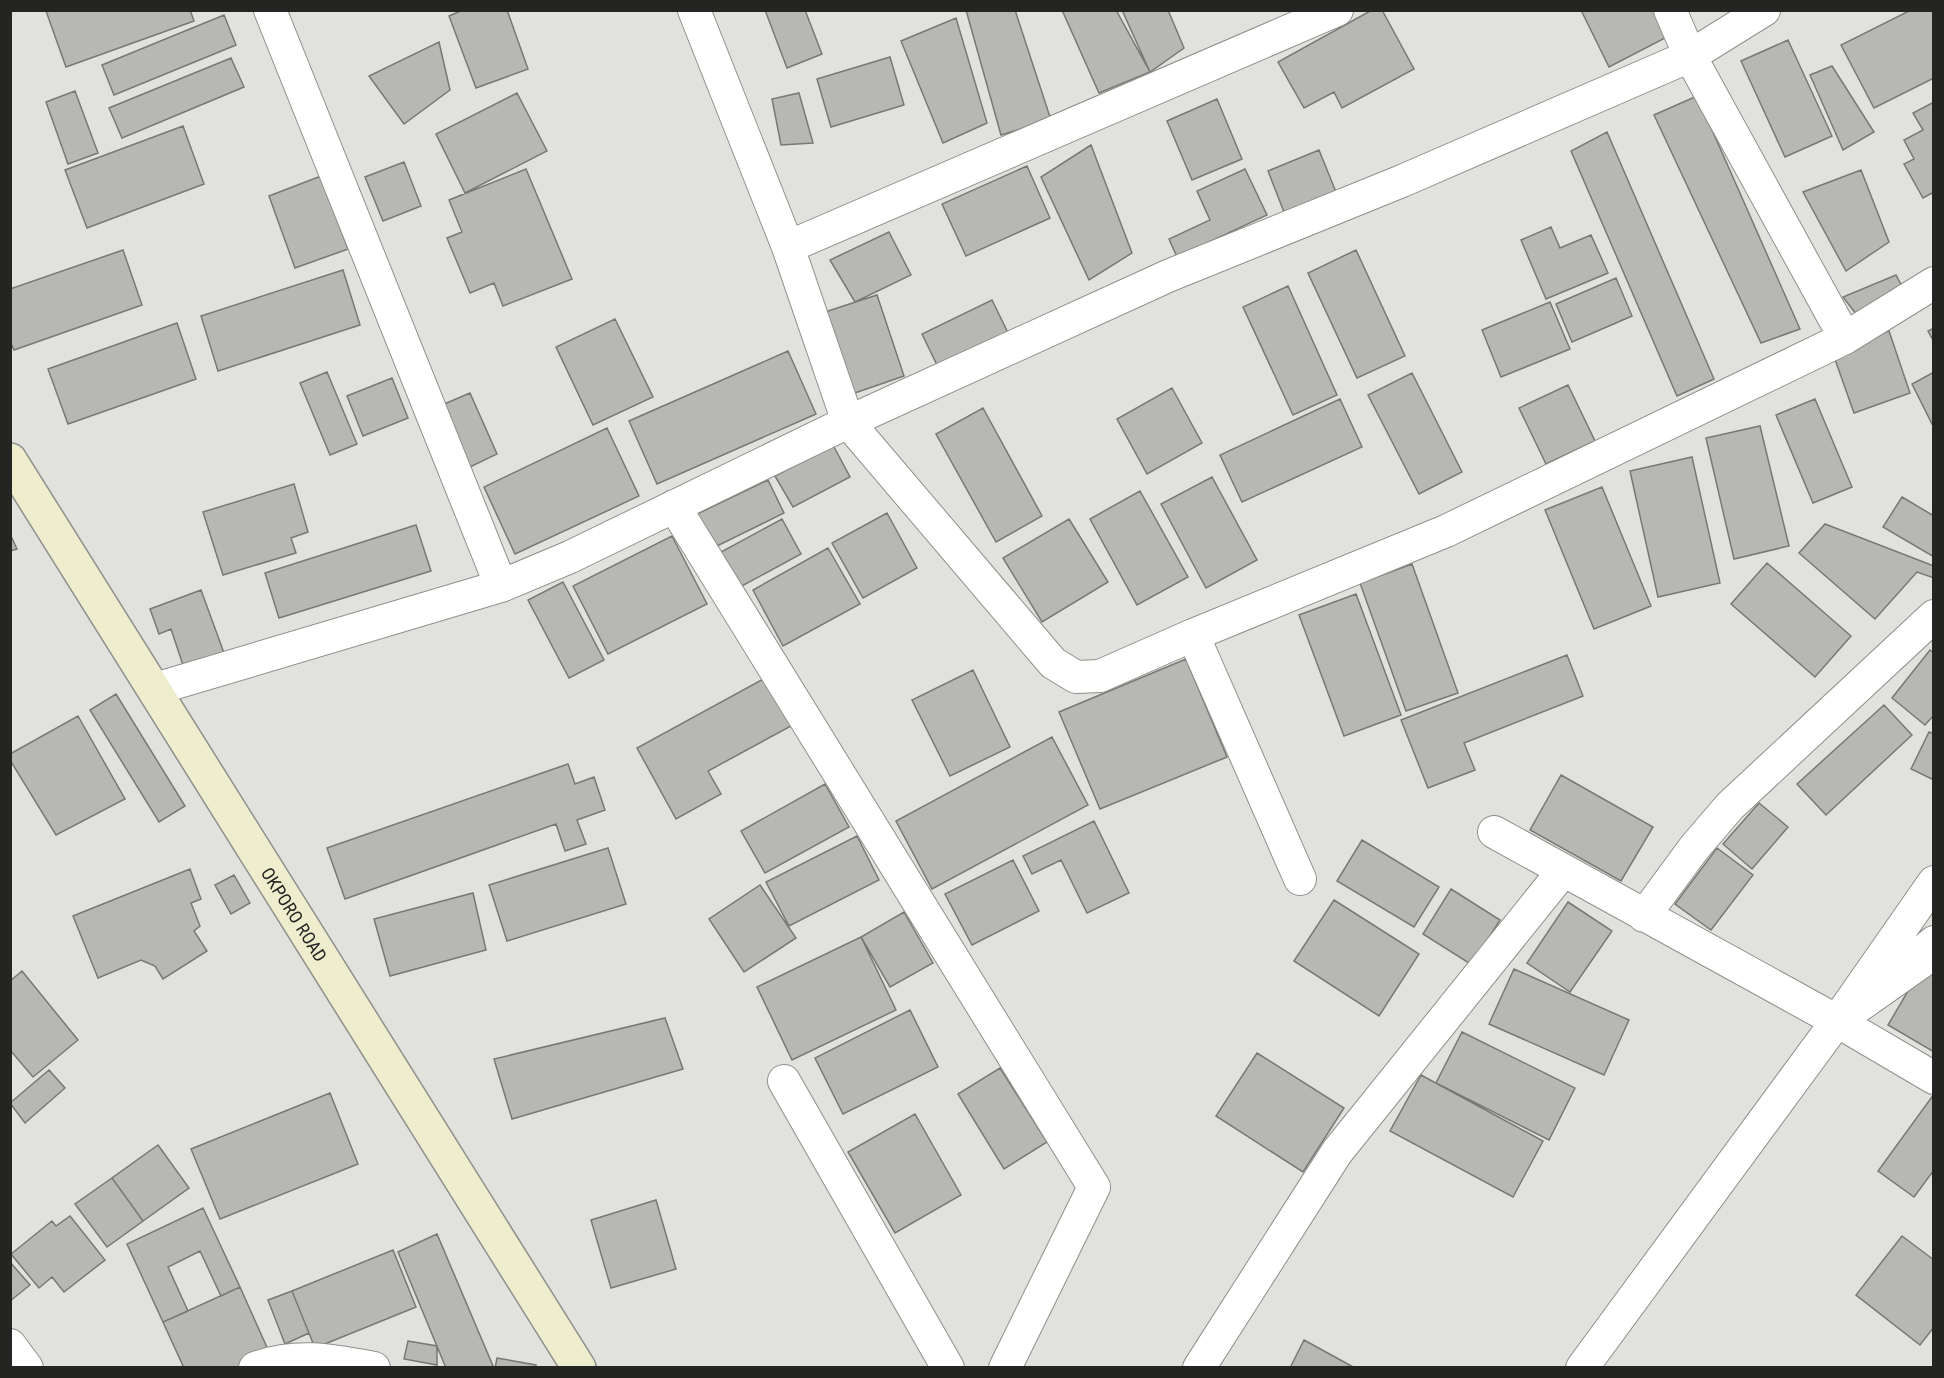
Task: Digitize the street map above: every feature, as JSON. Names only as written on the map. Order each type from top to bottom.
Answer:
[{"type":"main road","name":"OKPORO ROAD","points":[[10,460],[579,1368]]},
{"type":"street","points":[[270,10],[501,586]]},
{"type":"street","points":[[694,10],[788,247],[848,422],[1053,663],[1076,677],[1100,676],[1193,634],[1446,531],[1845,338],[1934,283]]},
{"type":"street","points":[[788,247],[1337,10]]},
{"type":"street","points":[[1670,10],[1690,56],[1845,338]]},
{"type":"street","points":[[154,688],[501,586],[848,422],[1168,276],[1402,180],[1690,56],[1764,10]]},
{"type":"street","points":[[674,506],[1094,1186],[1005,1368]]},
{"type":"street","points":[[1644,916],[1694,848],[1730,806],[1934,616]]},
{"type":"street","points":[[1193,634],[1300,879]]},
{"type":"street","points":[[1494,832],[1934,1078]]},
{"type":"street","points":[[1199,1368],[1337,1152],[1563,871]]},
{"type":"street","points":[[1582,1368],[1837,1022],[1934,882]]},
{"type":"street","points":[[1837,1022],[1934,942]]},
{"type":"street","points":[[1837,1022],[1934,953]]},
{"type":"street","points":[[1837,1022],[1934,961]]},
{"type":"street","points":[[784,1081],[948,1368]]},
{"type":"street","points":[[10,1345],[27,1368]]},
{"type":"street","points":[[255,1368],[279,1359],[325,1359],[374,1368]]},
{"type":"building","points":[[190,10],[194,21],[66,67],[46,11]]},
{"type":"building","points":[[463,10],[507,10],[528,69],[476,88],[449,16]]},
{"type":"building","points":[[765,10],[805,10],[822,54],[787,68]]},
{"type":"building","points":[[966,10],[1015,10],[1051,120],[1001,135]]},
{"type":"building","points":[[1062,10],[1116,10],[1150,72],[1099,93]]},
{"type":"building","points":[[1122,10],[1168,10],[1184,48],[1150,72]]},
{"type":"building","points":[[1372,10],[1382,10],[1414,69],[1342,108],[1334,92],[1304,108],[1278,62]]},
{"type":"building","points":[[1581,10],[1654,10],[1667,37],[1609,67]]},
{"type":"building","points":[[1911,10],[1934,10],[1934,78],[1874,108],[1841,45]]},
{"type":"building","points":[[224,15],[236,45],[114,95],[102,65]]},
{"type":"building","points":[[956,18],[987,123],[943,143],[901,41]]},
{"type":"building","points":[[1788,40],[1832,136],[1785,157],[1741,61]]},
{"type":"building","points":[[439,42],[450,90],[404,124],[369,76]]},
{"type":"building","points":[[890,57],[904,105],[831,127],[817,79]]},
{"type":"building","points":[[231,58],[244,87],[122,138],[109,108]]},
{"type":"building","points":[[1832,66],[1874,132],[1843,150],[1810,75]]},
{"type":"building","points":[[75,91],[98,153],[68,164],[46,102]]},
{"type":"building","points":[[517,93],[547,151],[465,193],[436,134]]},
{"type":"building","points":[[799,93],[813,143],[781,145],[772,99]]},
{"type":"building","points":[[1697,96],[1800,329],[1761,343],[1654,115]]},
{"type":"building","points":[[1217,99],[1242,159],[1192,180],[1167,121]]},
{"type":"building","points":[[1934,102],[1934,192],[1923,198],[1904,164],[1914,159],[1904,140],[1923,130],[1913,113]]},
{"type":"building","points":[[183,126],[204,184],[87,228],[65,170]]},
{"type":"building","points":[[1607,132],[1714,379],[1677,396],[1571,151]]},
{"type":"building","points":[[1091,145],[1132,253],[1089,280],[1041,177]]},
{"type":"building","points":[[1319,150],[1336,192],[1284,212],[1268,171]]},
{"type":"building","points":[[404,162],[421,206],[383,221],[365,177]]},
{"type":"building","points":[[1027,166],[1050,218],[966,256],[942,204]]},
{"type":"building","points":[[526,169],[572,279],[503,306],[494,283],[470,293],[447,238],[462,232],[449,200]]},
{"type":"building","points":[[1245,169],[1267,215],[1177,257],[1169,239],[1210,220],[1197,191]]},
{"type":"building","points":[[1861,170],[1889,242],[1846,271],[1803,192]]},
{"type":"building","points":[[321,176],[348,249],[295,268],[269,196]]},
{"type":"building","points":[[1551,227],[1560,248],[1591,235],[1608,273],[1546,299],[1521,240]]},
{"type":"building","points":[[889,232],[911,275],[855,302],[830,260]]},
{"type":"building","points":[[123,250],[142,305],[14,350],[10,341],[10,289]]},
{"type":"building","points":[[1356,250],[1405,356],[1357,378],[1308,273]]},
{"type":"building","points":[[343,270],[360,325],[218,371],[201,316]]},
{"type":"building","points":[[1896,275],[1906,294],[1860,319],[1843,297]]},
{"type":"building","points":[[1616,278],[1632,316],[1572,342],[1556,304]]},
{"type":"building","points":[[1288,286],[1337,395],[1293,415],[1243,307]]},
{"type":"building","points":[[877,295],[904,376],[852,394],[825,312]]},
{"type":"building","points":[[992,300],[1008,333],[938,367],[922,334]]},
{"type":"building","points":[[1550,302],[1570,349],[1501,377],[1482,330]]},
{"type":"building","points":[[615,319],[653,397],[593,425],[556,347]]},
{"type":"building","points":[[177,323],[196,379],[68,424],[48,369]]},
{"type":"building","points":[[1934,328],[1934,342],[1928,331]]},
{"type":"building","points":[[1889,331],[1910,393],[1854,413],[1832,351]]},
{"type":"building","points":[[788,351],[816,414],[657,484],[629,421]]},
{"type":"building","points":[[327,372],[357,444],[330,455],[300,383]]},
{"type":"building","points":[[1934,372],[1934,423],[1932,424],[1912,384]]},
{"type":"building","points":[[1412,373],[1462,472],[1419,494],[1368,395]]},
{"type":"building","points":[[392,378],[408,418],[363,436],[347,396]]},
{"type":"building","points":[[1568,385],[1595,441],[1546,464],[1519,408]]},
{"type":"building","points":[[1172,388],[1202,443],[1147,474],[1117,419]]},
{"type":"building","points":[[470,393],[497,454],[470,467],[442,405]]},
{"type":"building","points":[[1340,399],[1362,447],[1242,502],[1220,455]]},
{"type":"building","points":[[1815,399],[1852,487],[1813,503],[1776,415]]},
{"type":"building","points":[[983,408],[1042,516],[996,542],[936,434]]},
{"type":"building","points":[[1760,426],[1789,546],[1734,559],[1706,438]]},
{"type":"building","points":[[607,428],[639,496],[515,554],[484,487]]},
{"type":"building","points":[[833,445],[850,477],[793,507],[775,476]]},
{"type":"building","points":[[1692,457],[1720,583],[1658,597],[1630,471]]},
{"type":"building","points":[[1212,477],[1257,560],[1206,588],[1161,504]]},
{"type":"building","points":[[768,480],[784,513],[713,548],[697,514]]},
{"type":"building","points":[[294,484],[308,532],[291,538],[296,553],[223,575],[203,512]]},
{"type":"building","points":[[1602,487],[1651,606],[1594,629],[1545,510]]},
{"type":"building","points":[[1140,491],[1188,577],[1137,605],[1090,519]]},
{"type":"building","points":[[1902,497],[1934,516],[1934,557],[1883,527]]},
{"type":"building","points":[[887,513],[917,568],[863,598],[832,543]]},
{"type":"building","points":[[782,519],[801,554],[740,587],[721,552]]},
{"type":"building","points":[[1069,519],[1108,582],[1042,622],[1003,558]]},
{"type":"building","points":[[1825,524],[1934,566],[1934,578],[1917,572],[1875,619],[1799,553]]},
{"type":"building","points":[[416,525],[431,571],[279,618],[265,573]]},
{"type":"building","points":[[10,534],[17,549],[10,551]]},
{"type":"building","points":[[672,536],[707,604],[608,654],[573,586]]},
{"type":"building","points":[[828,548],[860,604],[783,646],[753,590]]},
{"type":"building","points":[[1767,563],[1851,636],[1815,677],[1731,604]]},
{"type":"building","points":[[1412,564],[1458,693],[1406,711],[1360,583]]},
{"type":"building","points":[[563,582],[604,660],[569,678],[528,600]]},
{"type":"building","points":[[201,590],[224,653],[184,668],[171,629],[159,634],[150,609]]},
{"type":"building","points":[[1356,594],[1401,715],[1344,736],[1299,615]]},
{"type":"building","points":[[1930,650],[1934,653],[1934,715],[1925,725],[1892,698]]},
{"type":"building","points":[[1567,655],[1583,696],[1464,743],[1475,770],[1428,788],[1401,720]]},
{"type":"building","points":[[1186,659],[1227,757],[1100,809],[1059,712]]},
{"type":"building","points":[[973,670],[1010,747],[950,776],[912,700]]},
{"type":"building","points":[[765,678],[791,726],[708,771],[721,794],[676,819],[637,748]]},
{"type":"building","points":[[116,694],[185,806],[159,822],[90,710]]},
{"type":"building","points":[[1884,705],[1912,735],[1826,815],[1797,784]]},
{"type":"building","points":[[78,716],[125,799],[56,835],[10,760],[10,754]]},
{"type":"building","points":[[1929,732],[1934,734],[1934,780],[1911,769]]},
{"type":"building","points":[[1052,737],[1088,805],[932,889],[896,821]]},
{"type":"building","points":[[568,764],[575,784],[594,777],[605,810],[577,820],[586,844],[565,851],[556,824],[345,899],[327,848]]},
{"type":"building","points":[[1561,775],[1653,827],[1621,881],[1530,830]]},
{"type":"building","points":[[825,784],[849,827],[765,873],[741,831]]},
{"type":"building","points":[[1759,803],[1788,827],[1752,869],[1723,844]]},
{"type":"building","points":[[1094,821],[1129,893],[1087,913],[1061,860],[1032,874],[1023,856]]},
{"type":"building","points":[[857,836],[879,880],[789,926],[766,882]]},
{"type":"building","points":[[1362,840],[1439,887],[1414,927],[1337,881]]},
{"type":"building","points":[[608,848],[626,904],[507,941],[489,885]]},
{"type":"building","points":[[1717,848],[1753,875],[1711,930],[1675,904]]},
{"type":"building","points":[[1013,860],[1039,911],[972,945],[945,894]]},
{"type":"building","points":[[190,869],[201,899],[191,903],[200,926],[194,931],[207,951],[163,979],[155,966],[141,960],[98,978],[73,916]]},
{"type":"building","points":[[234,875],[250,903],[231,914],[215,885]]},
{"type":"building","points":[[760,885],[796,938],[744,972],[709,919]]},
{"type":"building","points":[[1451,889],[1500,920],[1472,965],[1423,934]]},
{"type":"building","points":[[473,893],[486,950],[390,976],[374,919]]},
{"type":"building","points":[[1334,900],[1419,954],[1379,1016],[1294,961]]},
{"type":"building","points":[[1568,902],[1612,931],[1570,992],[1527,963]]},
{"type":"building","points":[[904,912],[933,963],[890,987],[861,937]]},
{"type":"building","points":[[861,937],[896,1010],[792,1060],[757,987]]},
{"type":"building","points":[[1931,952],[1934,953],[1934,1052],[1888,1025]]},
{"type":"building","points":[[1514,969],[1629,1020],[1604,1075],[1489,1024]]},
{"type":"building","points":[[22,971],[78,1040],[33,1077],[10,1050],[10,981]]},
{"type":"building","points":[[910,1010],[938,1067],[843,1114],[815,1058]]},
{"type":"building","points":[[665,1018],[683,1069],[512,1119],[494,1059]]},
{"type":"building","points":[[1462,1032],[1575,1088],[1549,1140],[1436,1083]]},
{"type":"building","points":[[1257,1053],[1344,1108],[1303,1172],[1216,1116]]},
{"type":"building","points":[[1000,1068],[1047,1142],[1004,1169],[958,1094]]},
{"type":"building","points":[[49,1070],[65,1088],[25,1123],[10,1103]]},
{"type":"building","points":[[1421,1075],[1543,1141],[1513,1197],[1390,1131]]},
{"type":"building","points":[[330,1093],[358,1164],[220,1219],[191,1149]]},
{"type":"building","points":[[1934,1094],[1934,1170],[1914,1197],[1878,1171]]},
{"type":"building","points":[[915,1114],[961,1195],[895,1233],[848,1152]]},
{"type":"building","points":[[158,1145],[189,1188],[143,1221],[112,1178]]},
{"type":"building","points":[[112,1178],[143,1221],[107,1247],[75,1204]]},
{"type":"building","points":[[656,1200],[676,1269],[611,1288],[591,1220]]},
{"type":"building","points":[[203,1208],[240,1287],[221,1296],[200,1251],[168,1267],[188,1311],[163,1322],[127,1244]]},
{"type":"building","points":[[70,1216],[105,1260],[64,1292],[52,1277],[39,1288],[11,1254],[52,1221],[56,1226]]},
{"type":"building","points":[[437,1234],[493,1366],[489,1368],[446,1368],[398,1252]]},
{"type":"building","points":[[1902,1236],[1934,1260],[1934,1327],[1920,1345],[1856,1295]]},
{"type":"building","points":[[393,1250],[416,1307],[315,1348],[292,1291]]},
{"type":"building","points":[[10,1262],[30,1285],[10,1301]]},
{"type":"building","points":[[240,1287],[269,1352],[235,1368],[184,1368],[163,1322]]},
{"type":"building","points":[[292,1291],[309,1333],[285,1344],[268,1300]]},
{"type":"building","points":[[1304,1340],[1355,1368],[1290,1368]]},
{"type":"building","points":[[408,1341],[437,1346],[437,1365],[404,1359]]},
{"type":"building","points":[[497,1358],[536,1365],[536,1368],[495,1368]]}]
